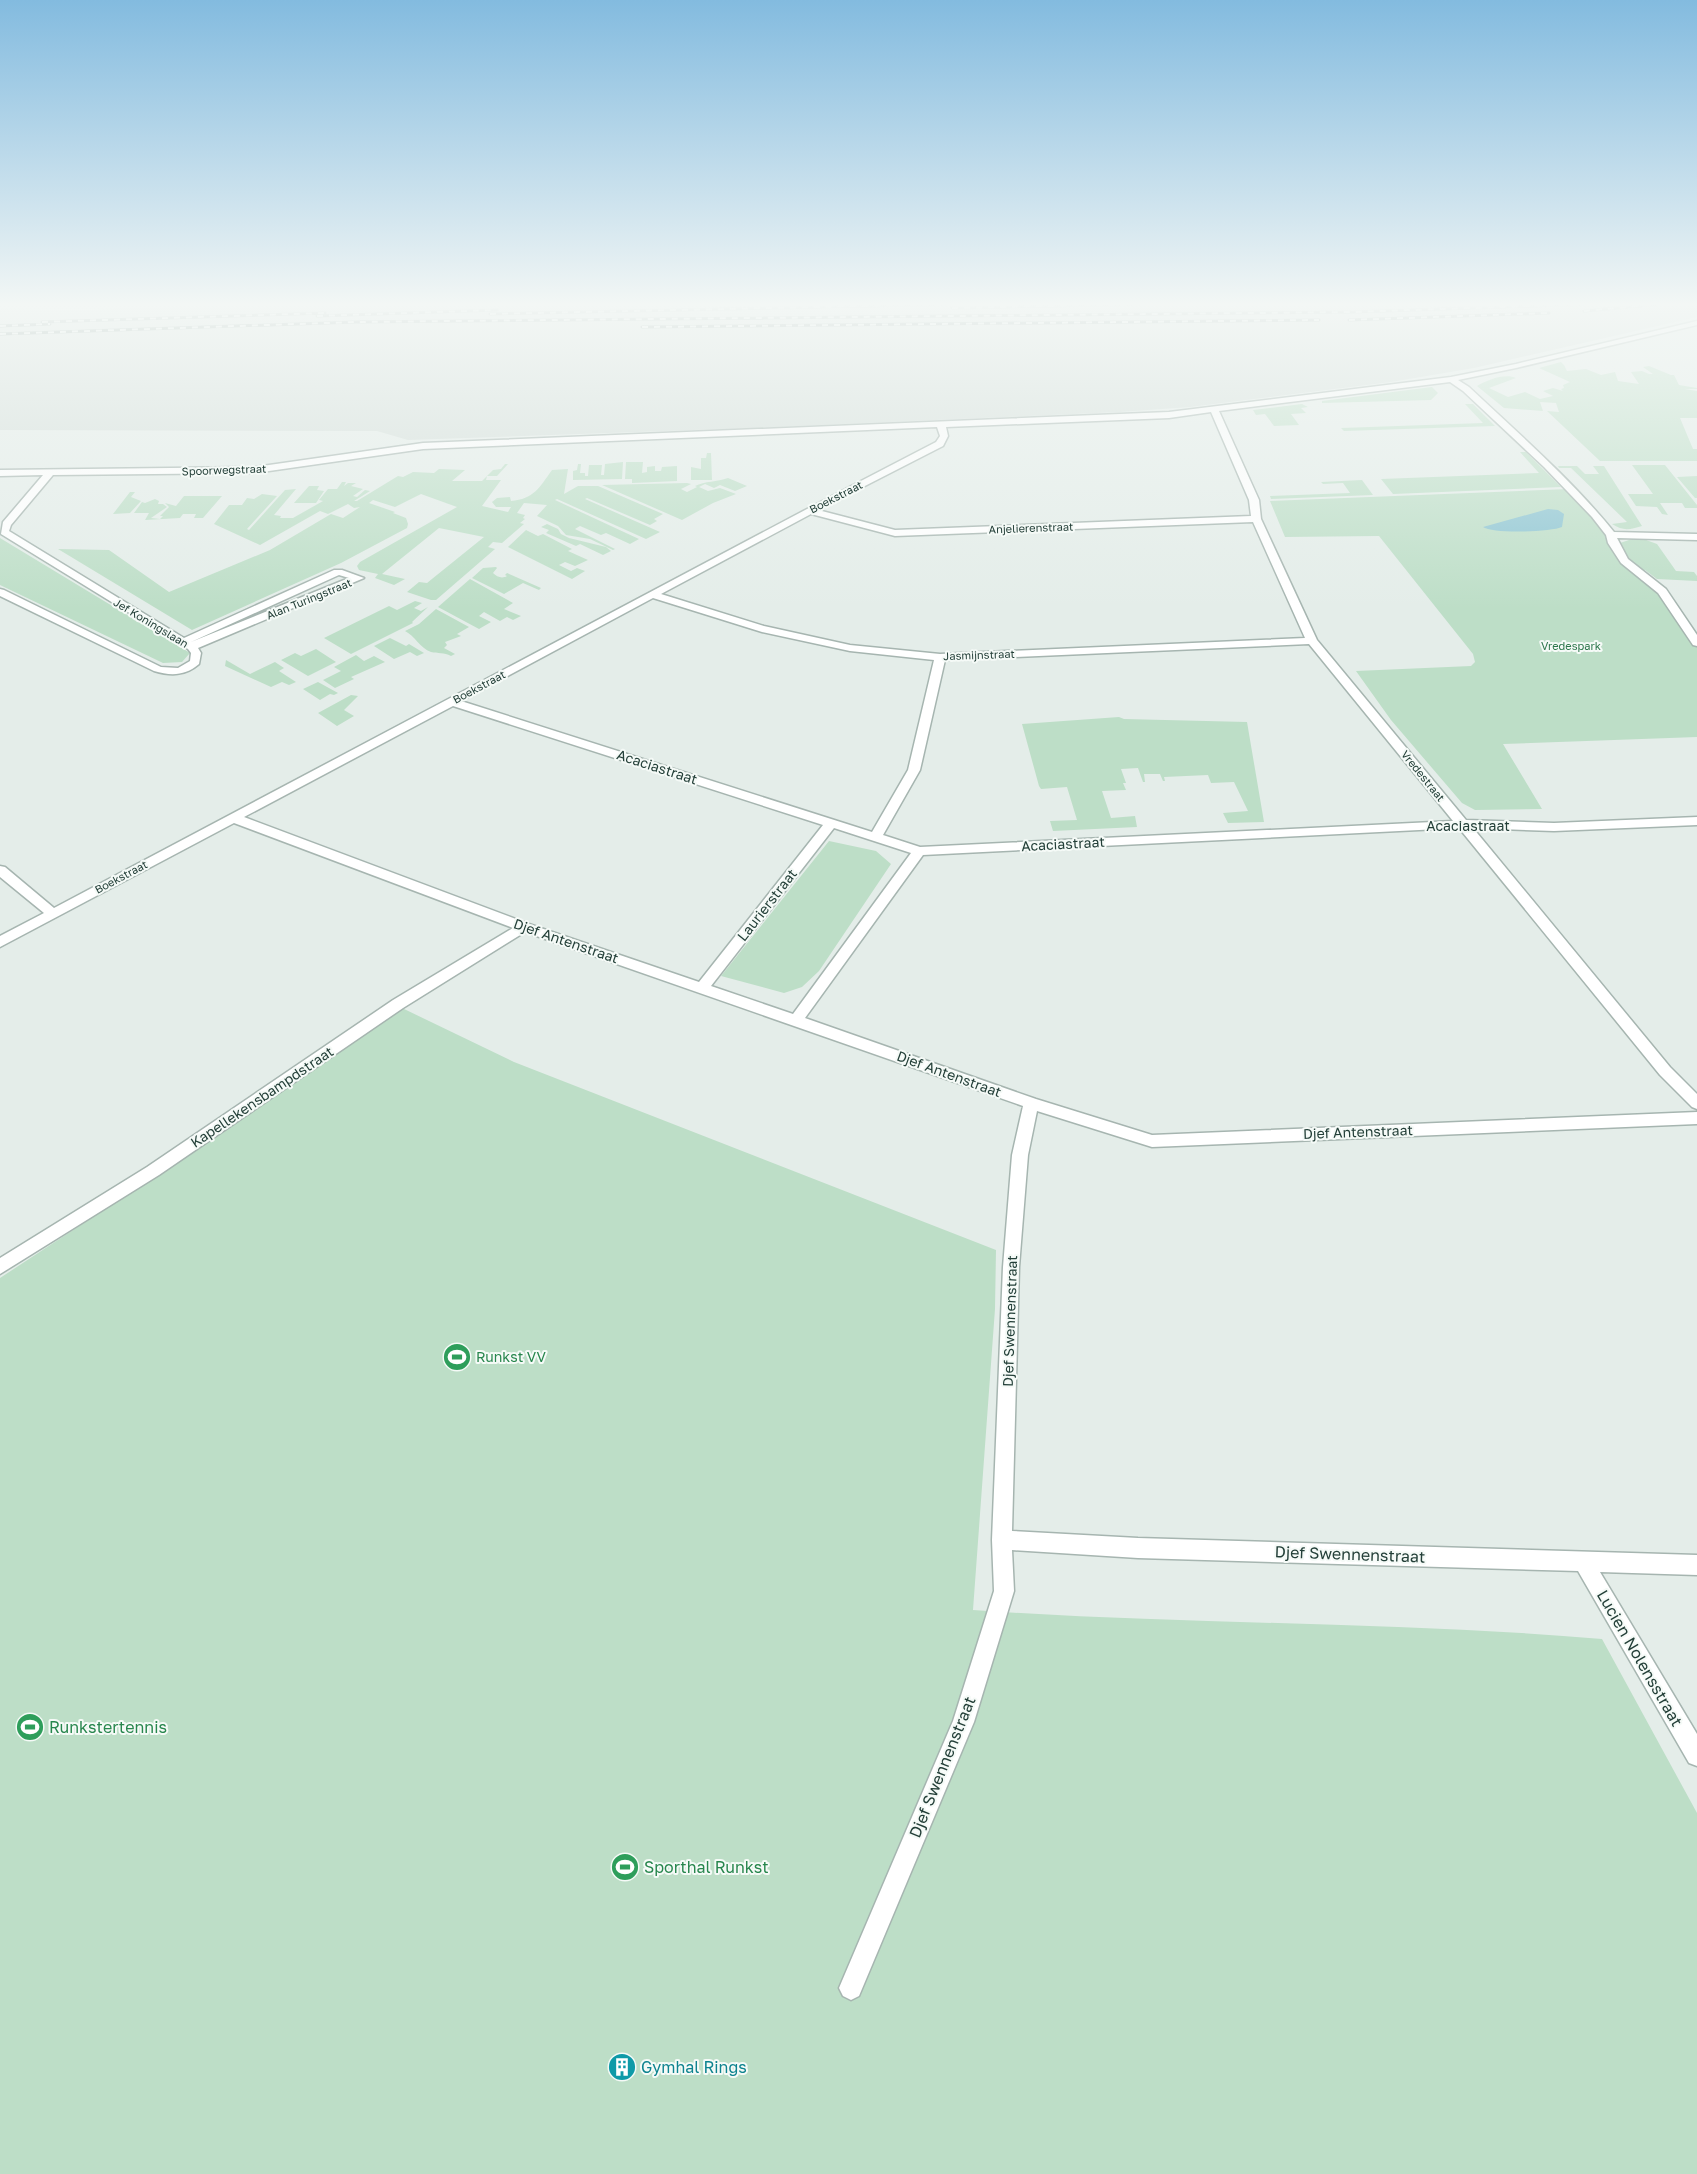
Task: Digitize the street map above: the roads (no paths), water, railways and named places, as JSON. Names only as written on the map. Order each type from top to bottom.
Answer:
[{"type":"street","name":"Spoorwegstraat","points":[[0,473],[241,471],[409,447],[1169,415],[1249,405]]},
{"type":"street","points":[[1484,405],[1547,465],[1595,515],[1611,535],[1613,543],[1624,560],[1662,591],[1697,643]]},
{"type":"street","name":"Vredestraat","points":[[1214,410],[1254,500],[1256,519],[1312,641],[1665,1071],[1697,1102]]},
{"type":"street","name":"Boekstraat","points":[[0,942],[810,511],[940,444],[944,436],[941,424]]},
{"type":"street","name":"Jef Koningslaan","points":[[0,592],[158,668],[172,672],[186,670],[195,662],[196,653],[188,644],[96,590],[4,532],[3,525],[52,472]]},
{"type":"street","name":"Anjelierenstraat","points":[[810,511],[895,533],[1256,519]]},
{"type":"street","points":[[1611,535],[1697,537]]},
{"type":"street","name":"Alan Turingstraat","points":[[338,572],[359,578],[188,644],[338,572]]},
{"type":"street","name":"Jasmijnstraat","points":[[652,595],[762,629],[850,648],[940,657],[1312,641]]},
{"type":"street","points":[[876,836],[914,770],[940,657]]},
{"type":"street","name":"Acaciastraat","points":[[452,702],[919,851],[1462,824],[1554,827],[1697,822]]},
{"type":"street","name":"Djef Antenstraat","points":[[234,818],[524,927],[1031,1103],[1152,1141],[1697,1118]]},
{"type":"street","name":"Laurierstraat","points":[[702,988],[832,822]]},
{"type":"street","points":[[796,1020],[919,851]]},
{"type":"street","points":[[0,870],[53,914]]},
{"type":"street","name":"Kapellekensbampdstraat","points":[[0,1267],[153,1171],[398,1004],[524,927]]},
{"type":"street","name":"Djef Swennenstraat","points":[[852,1988],[963,1722],[1004,1592],[1002,1540],[1011,1267],[1020,1155],[1031,1103]]},
{"type":"street","name":"Djef Swennenstraat","points":[[1002,1540],[1138,1548],[1697,1565]]},
{"type":"street","name":"Lucien Nolensstraat","points":[[1583,1561],[1697,1755]]},
{"type":"water","points":[[1548,509],[1558,510],[1564,514],[1562,527],[1522,532],[1498,531],[1483,527]]},
{"type":"place","name":"Runkst VV","points":[[457,1357]]},
{"type":"place","name":"Runkstertennis","points":[[30,1727]]},
{"type":"place","name":"Sporthal Runkst","points":[[625,1867]]},
{"type":"place","name":"Gymhal Rings","points":[[622,2067]]},
{"type":"park label","name":"Vredespark","points":[[1571,646]]}]
